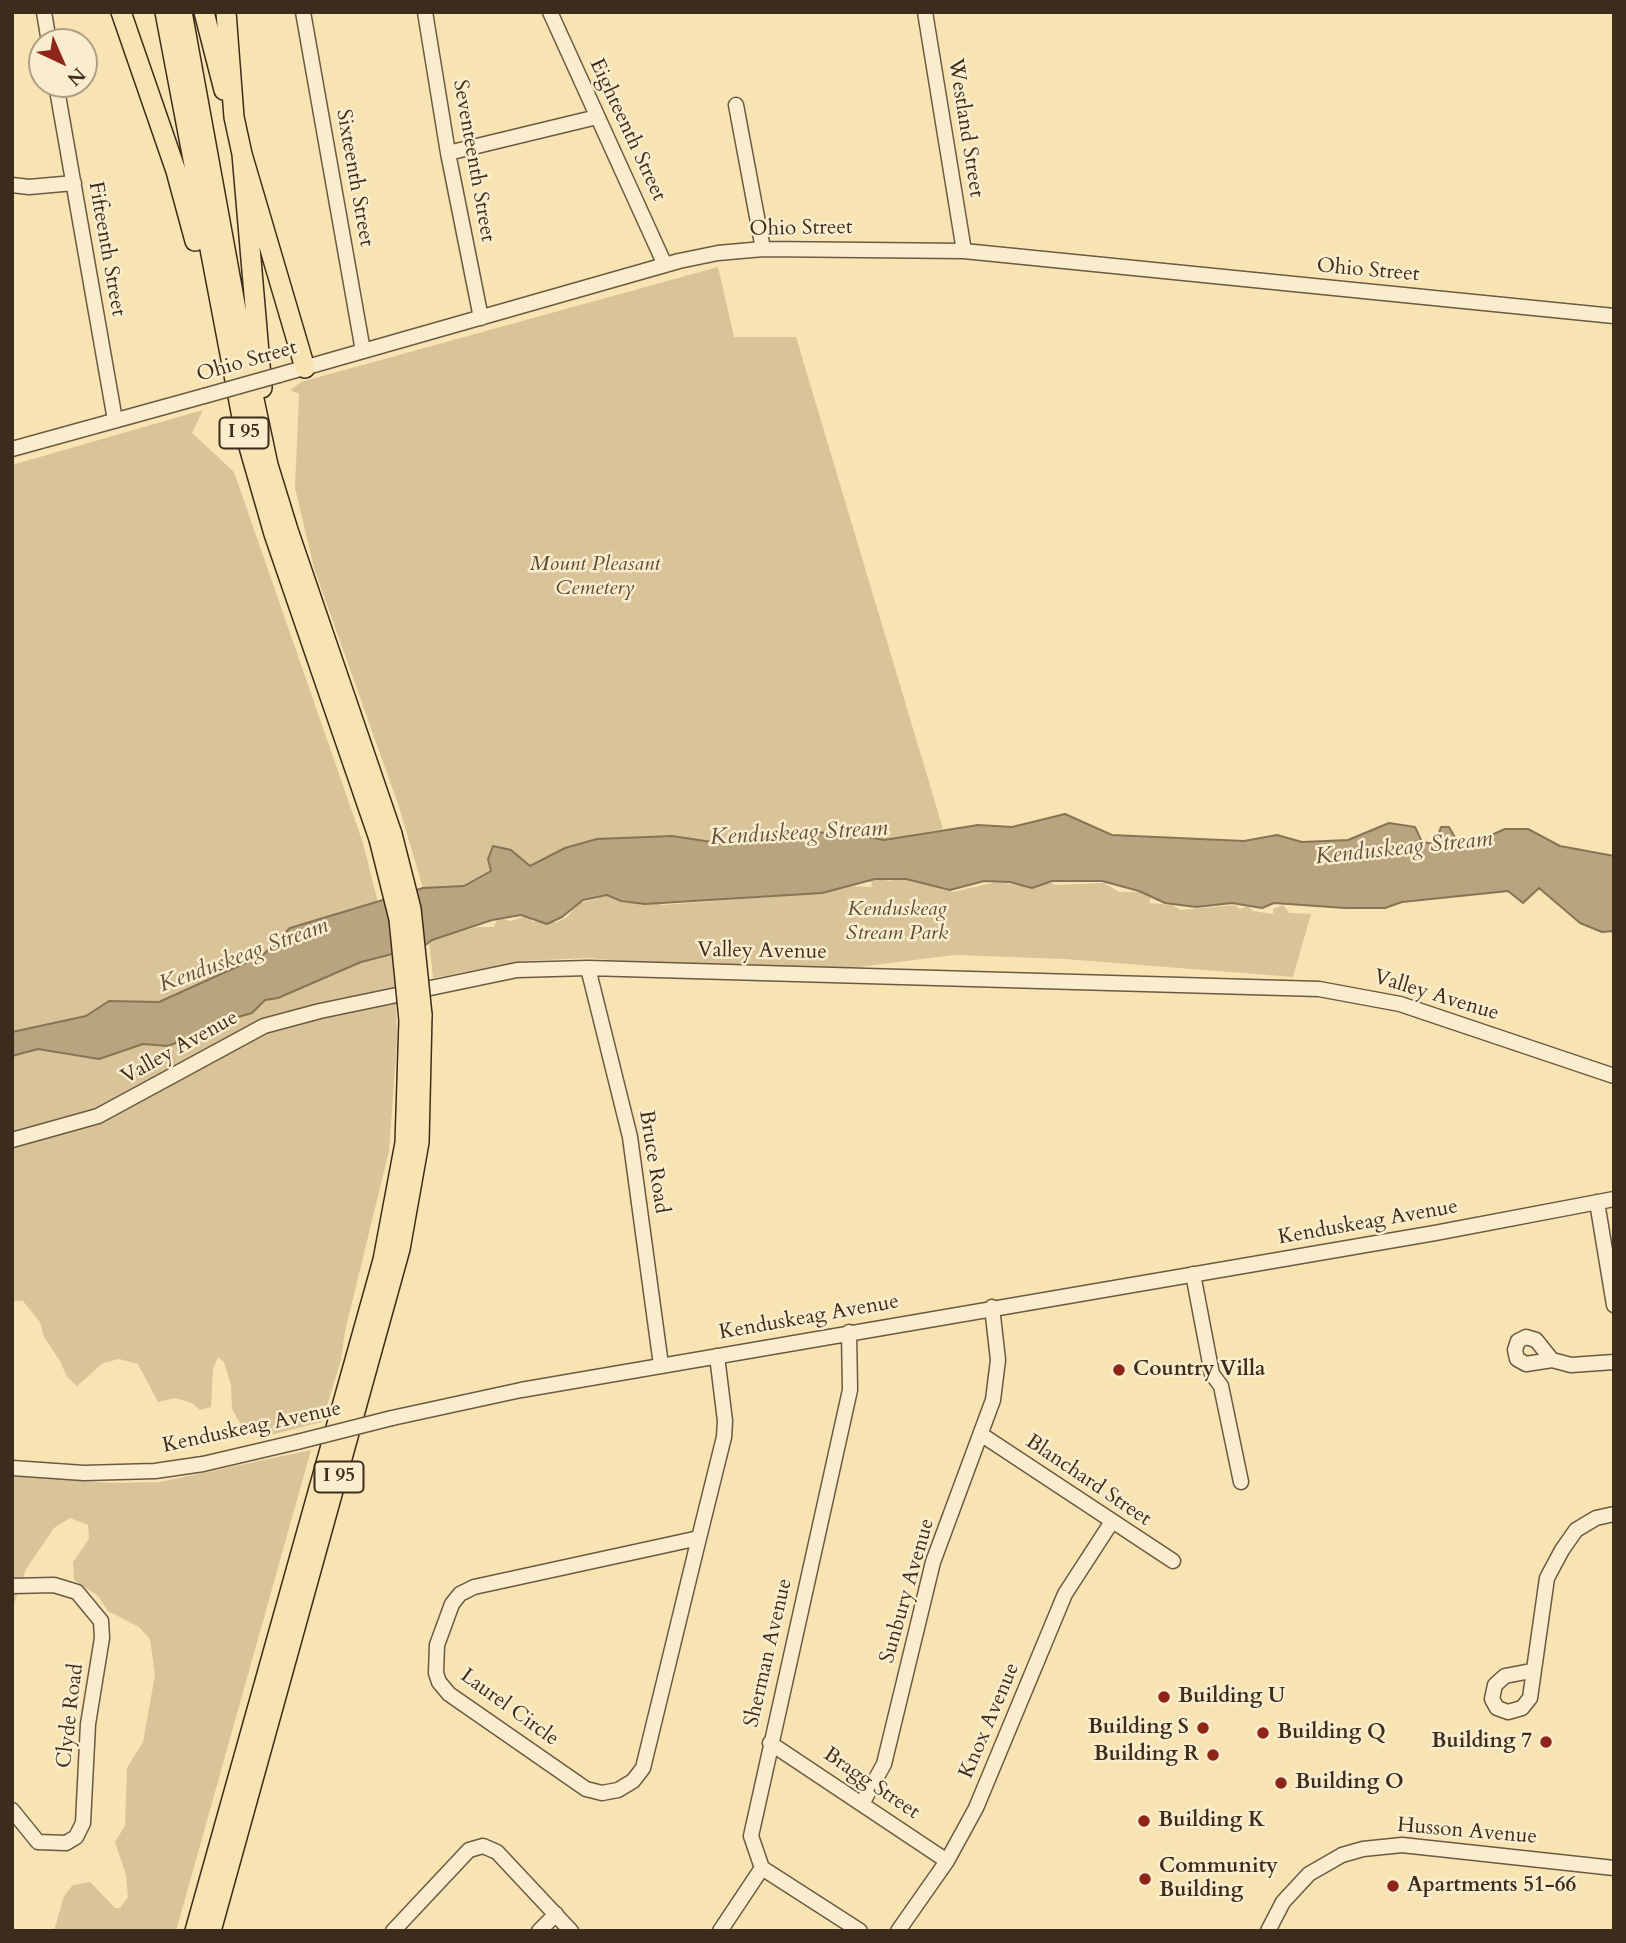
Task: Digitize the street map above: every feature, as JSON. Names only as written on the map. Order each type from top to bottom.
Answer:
[{"type":"highway","points":[[121,12],[180,184],[226,346]]},
{"type":"highway","name":"I 95","points":[[165,12],[244,433],[269,518],[386,836]]},
{"type":"highway","name":"I 95","points":[[182,12],[252,390],[288,530],[386,836],[415,1017],[419,1142],[396,1266],[211,1931]]},
{"type":"highway","points":[[204,12],[242,154],[305,368]]},
{"type":"highway","points":[[226,12],[234,117]]},
{"type":"highway","points":[[242,154],[264,411],[288,530]]},
{"type":"highway","name":"I 95","points":[[195,1931],[386,1251],[405,1143],[415,1017]]},
{"type":"street","name":"Sixteenth Street","points":[[303,12],[363,351]]},
{"type":"street","name":"Seventeenth Street","points":[[425,12],[448,153],[481,318]]},
{"type":"street","name":"Eighteenth Street","points":[[550,12],[665,265]]},
{"type":"street","name":"Westland Street","points":[[925,12],[964,251]]},
{"type":"street","name":"Fifteenth Street","points":[[59,98],[115,421]]},
{"type":"street","points":[[736,105],[763,249]]},
{"type":"street","points":[[448,153],[597,117]]},
{"type":"street","points":[[12,185],[74,183]]},
{"type":"street","name":"Ohio Street","points":[[12,449],[665,265],[718,253],[763,249],[964,251],[1614,316]]},
{"type":"street","name":"Valley Avenue","points":[[12,1140],[98,1116],[264,1026],[320,1011],[517,970],[588,968],[1319,989],[1400,1004],[1614,1076]]},
{"type":"street","name":"Bruce Road","points":[[588,968],[631,1137],[661,1366]]},
{"type":"street","name":"Kenduskeag Avenue","points":[[12,1468],[84,1473],[155,1471],[203,1464],[500,1393],[992,1307],[1445,1232],[1614,1199]]},
{"type":"street","points":[[1597,1202],[1614,1305]]},
{"type":"street","points":[[1193,1274],[1212,1374],[1221,1386],[1241,1482]]},
{"type":"street","name":"Sunbury Avenue","points":[[863,1802],[884,1764],[933,1562],[993,1400],[997,1372],[992,1307]]},
{"type":"street","name":"Sherman Avenue","points":[[762,1868],[751,1836],[850,1390],[849,1332]]},
{"type":"street","name":"Laurel Circle","points":[[699,1538],[474,1587],[460,1594],[452,1604],[437,1645],[436,1673],[439,1682],[449,1694],[586,1789],[601,1793],[618,1790],[633,1781],[643,1768],[724,1437],[725,1421],[717,1356]]},
{"type":"street","points":[[1552,1360],[1571,1365],[1614,1362]]},
{"type":"street","name":"Blanchard Street","points":[[982,1435],[1111,1523],[1173,1561]]},
{"type":"street","points":[[1531,1671],[1547,1578],[1576,1530],[1596,1518],[1614,1514]]},
{"type":"street","name":"Knox Avenue","points":[[898,1931],[947,1861],[976,1808],[1065,1594],[1111,1523]]},
{"type":"street","name":"Clyde Road","points":[[12,1586],[54,1585],[77,1592],[101,1621],[102,1638],[88,1724],[83,1823],[76,1837],[66,1843],[38,1842],[12,1810]]},
{"type":"street","name":"Bragg Street","points":[[770,1743],[863,1802],[947,1861]]},
{"type":"street","name":"Husson Avenue","points":[[1268,1931],[1283,1902],[1310,1874],[1342,1855],[1363,1849],[1402,1844],[1614,1868]]},
{"type":"street","points":[[393,1931],[469,1850],[483,1846],[497,1852],[571,1931]]},
{"type":"street","points":[[720,1931],[762,1868],[860,1931]]},
{"type":"street","points":[[539,1931],[556,1913]]},
{"type":"green space","name":"Mount Pleasant Cemetery","points":[[718,267],[734,337],[796,337],[943,829],[883,840],[843,832],[774,834],[725,844],[672,836],[597,839],[565,848],[530,866],[510,850],[488,859],[491,871],[464,886],[423,888],[399,807],[314,568],[295,488],[299,394],[290,390],[301,382]]},
{"type":"green space","points":[[203,410],[192,433],[234,472],[363,843],[378,903],[290,928],[263,955],[159,1002],[109,1001],[86,1016],[12,1032],[12,465]]},
{"type":"green space","name":"Kenduskeag Stream Park","points":[[896,877],[953,892],[996,882],[1034,887],[1050,882],[1056,885],[1104,883],[1119,892],[1144,892],[1151,897],[1149,903],[1172,905],[1181,910],[1235,905],[1240,909],[1248,906],[1253,911],[1273,914],[1273,909],[1283,905],[1289,913],[1311,914],[1293,977],[1065,959],[954,955],[843,969],[677,965],[586,958],[523,961],[433,978],[429,940],[477,927],[494,927],[498,918],[511,921],[528,915],[533,922],[552,920],[556,923],[567,917],[579,903],[607,896],[607,892],[663,905],[824,893],[846,886],[871,887],[872,882],[867,881],[872,878],[890,881]]},
{"type":"green space","points":[[395,955],[397,1042],[389,1151],[345,1331],[341,1360],[322,1422],[270,1435],[241,1425],[232,1409],[231,1385],[224,1362],[218,1357],[213,1369],[211,1407],[200,1410],[192,1403],[175,1398],[158,1402],[138,1364],[119,1359],[103,1363],[77,1386],[67,1377],[44,1337],[40,1322],[23,1301],[12,1301],[12,1056],[38,1049],[99,1059],[143,1043],[168,1046],[201,1033],[211,1025],[252,1013],[265,1000],[278,998],[361,962]]},
{"type":"green space","points":[[311,1450],[176,1931],[54,1931],[64,1896],[73,1885],[90,1882],[115,1908],[120,1908],[128,1897],[126,1875],[115,1842],[125,1826],[127,1768],[143,1742],[155,1675],[150,1639],[139,1627],[108,1611],[98,1596],[74,1580],[73,1562],[89,1539],[88,1525],[70,1518],[54,1528],[26,1569],[12,1610],[12,1476],[113,1483],[160,1482]]},
{"type":"water","name":"Kenduskeag Stream","points":[[1065,814],[1112,835],[1244,841],[1277,835],[1302,842],[1348,840],[1389,823],[1415,827],[1422,842],[1435,844],[1441,827],[1449,827],[1457,841],[1487,837],[1505,829],[1528,829],[1560,846],[1614,856],[1614,931],[1602,932],[1580,923],[1539,888],[1523,903],[1508,891],[1402,902],[1385,908],[1274,903],[1262,908],[1232,903],[1196,907],[1165,903],[1139,891],[1102,881],[1052,881],[1032,888],[1010,882],[984,881],[950,890],[906,879],[875,879],[822,893],[645,904],[621,901],[607,895],[583,900],[562,917],[547,924],[521,915],[492,920],[432,940],[424,946],[361,962],[278,998],[265,1000],[252,1013],[211,1025],[201,1033],[168,1046],[143,1044],[99,1059],[38,1049],[12,1056],[12,1032],[86,1016],[109,1001],[159,1002],[263,955],[290,928],[423,888],[464,886],[491,871],[488,859],[493,846],[511,850],[530,866],[565,848],[597,839],[672,836],[725,844],[774,834],[843,832],[884,840],[978,825],[1012,827]]},
{"type":"place","name":"Country Villa","points":[[1119,1370]]},
{"type":"place","name":"Building U","points":[[1164,1697]]},
{"type":"place","name":"Building S","points":[[1203,1728]]},
{"type":"place","name":"Building Q","points":[[1263,1733]]},
{"type":"place","name":"Building 7","points":[[1546,1742]]},
{"type":"place","name":"Building R","points":[[1213,1755]]},
{"type":"place","name":"Building O","points":[[1281,1783]]},
{"type":"place","name":"Building K","points":[[1144,1821]]},
{"type":"place","name":"Community Building","points":[[1145,1879]]},
{"type":"place","name":"Apartments 51-66","points":[[1393,1886]]}]
